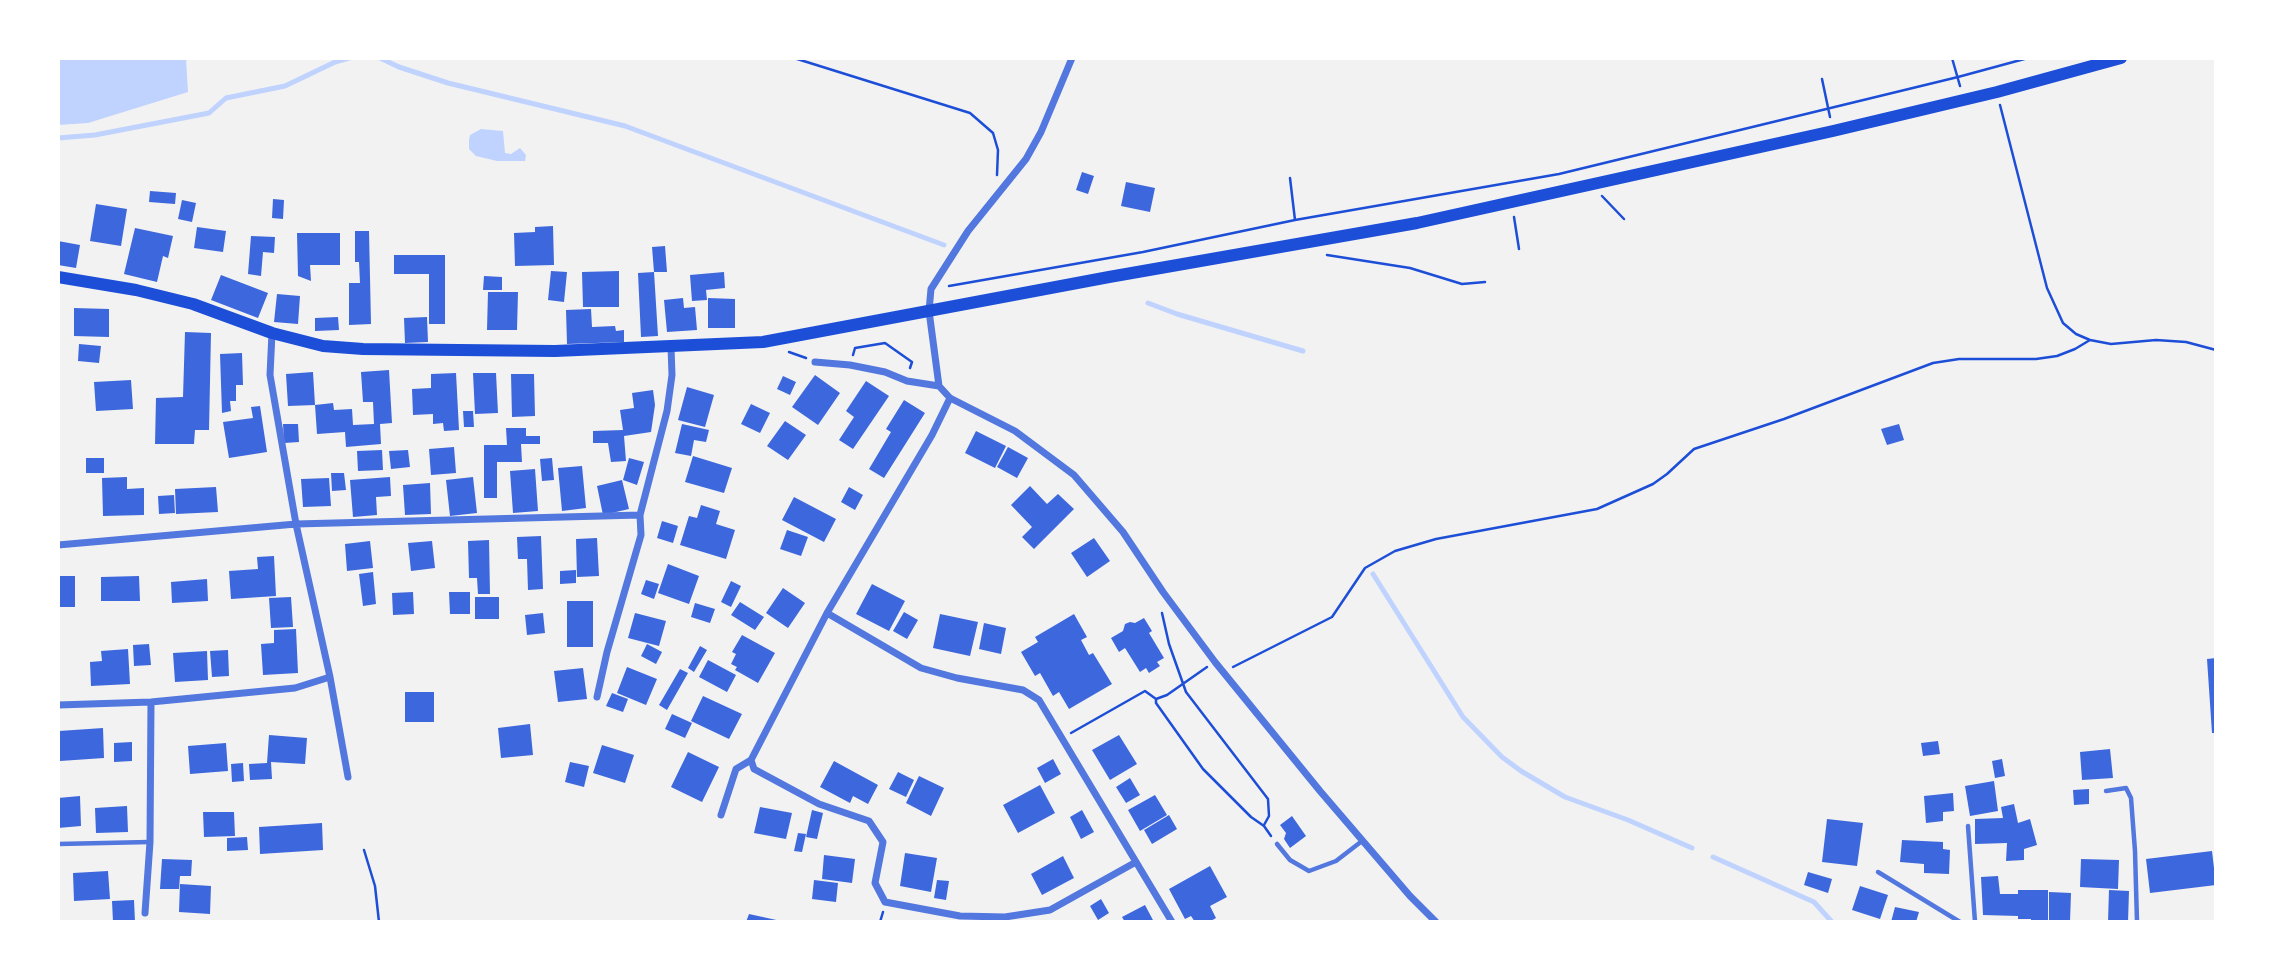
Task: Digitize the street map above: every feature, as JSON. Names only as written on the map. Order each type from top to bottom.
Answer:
[{"type":"main road","points":[[58,277],[125,288],[194,304],[272,333],[323,346],[363,349],[555,351],[763,342],[1417,223],[1833,131],[1997,92],[2121,58]]},
{"type":"street","points":[[1072,58],[1041,132],[1026,159],[968,231],[931,289],[929,312],[939,386],[950,398],[1015,431],[1074,475],[1123,532],[1163,592],[1224,672],[1362,841],[1436,922]]},
{"type":"street","points":[[272,333],[270,375],[296,524],[330,677],[348,777]]},
{"type":"street","points":[[597,697],[607,652],[641,535],[640,516],[667,411],[672,375],[671,347]]},
{"type":"street","points":[[815,362],[850,365],[885,372],[907,381],[939,386]]},
{"type":"street","points":[[721,815],[736,769],[751,760],[827,613],[932,435],[950,398]]},
{"type":"street","points":[[58,545],[296,524],[640,516]]},
{"type":"street","points":[[827,613],[921,668],[957,678],[1023,690],[1040,700],[1172,922]]},
{"type":"street","points":[[58,705],[151,702],[295,688],[330,677]]},
{"type":"street","points":[[145,913],[150,842],[151,702]]},
{"type":"street","points":[[751,760],[754,769],[819,804],[869,821],[883,842],[875,883],[885,902],[960,916],[1005,917],[1050,910],[1136,862]]},
{"type":"lane","points":[[2106,791],[2126,788],[2131,798],[2137,922]]},
{"type":"lane","points":[[1968,826],[1975,922]]},
{"type":"lane","points":[[1278,844],[1290,860],[1309,871],[1336,861],[1362,841]]},
{"type":"lane","points":[[58,844],[150,842]]},
{"type":"lane","points":[[1878,872],[1960,922]]},
{"type":"path","points":[[794,58],[971,113],[987,125],[997,142],[995,196]]},
{"type":"path","points":[[1952,58],[1963,100]]},
{"type":"path","points":[[931,289],[1143,252],[1295,220],[1559,174],[2028,58]]},
{"type":"path","points":[[1822,79],[1833,131]]},
{"type":"path","points":[[1997,92],[2047,288],[2063,324],[2090,341],[2111,344],[2156,340],[2186,342],[2216,350]]},
{"type":"path","points":[[1290,177],[1295,220]]},
{"type":"path","points":[[1593,186],[1624,219]]},
{"type":"path","points":[[1511,203],[1518,249]]},
{"type":"path","points":[[1306,243],[1326,255],[1410,268],[1462,284],[1485,282]]},
{"type":"path","points":[[1224,672],[1332,617],[1365,568],[1395,551],[1436,539],[1597,509],[1653,484],[1694,449],[1784,419],[1923,366],[1959,359],[2036,359],[2057,356],[2090,341]]},
{"type":"path","points":[[850,365],[855,348],[885,343],[912,362],[907,381]]},
{"type":"path","points":[[1163,592],[1161,611],[1186,692],[1268,799],[1269,816],[1264,825]]},
{"type":"path","points":[[1156,699],[1167,695],[1202,670]]},
{"type":"path","points":[[1062,738],[1145,691],[1156,699],[1156,703],[1203,769],[1251,817],[1264,825],[1278,844]]},
{"type":"path","points":[[363,850],[375,886],[379,922]]},
{"type":"water","points":[[58,58],[186,58],[188,92],[88,123],[58,125]]},
{"type":"water","points":[[481,129],[503,131],[505,153],[511,154],[520,148],[526,155],[525,161],[497,161],[476,156],[469,149],[469,140],[470,135]]},
{"type":"building","points":[[1082,172],[1094,176],[1088,194],[1076,190]]},
{"type":"building","points":[[1126,182],[1155,188],[1150,212],[1121,206]]},
{"type":"building","points":[[150,191],[176,193],[175,204],[149,202]]},
{"type":"building","points":[[273,199],[284,200],[283,219],[272,218]]},
{"type":"building","points":[[182,200],[196,203],[192,222],[178,219]]},
{"type":"building","points":[[96,204],[127,209],[121,246],[90,241]]},
{"type":"building","points":[[553,226],[554,265],[515,266],[514,233],[535,232],[535,227]]},
{"type":"building","points":[[197,227],[226,231],[223,252],[194,248]]},
{"type":"building","points":[[135,228],[173,236],[168,258],[163,256],[157,282],[124,274]]},
{"type":"building","points":[[355,231],[369,231],[371,324],[349,325],[349,283],[360,283],[359,262],[355,262]]},
{"type":"building","points":[[297,233],[340,233],[340,265],[310,265],[311,281],[298,276]]},
{"type":"building","points":[[251,236],[275,237],[274,253],[263,252],[261,276],[248,274]]},
{"type":"building","points":[[58,241],[80,245],[76,268],[58,265]]},
{"type":"building","points":[[665,246],[667,272],[654,272],[652,247]]},
{"type":"building","points":[[394,255],[445,255],[445,324],[429,324],[429,274],[394,274]]},
{"type":"building","points":[[551,271],[567,272],[564,302],[548,300]]},
{"type":"building","points":[[619,271],[619,307],[583,307],[582,272]]},
{"type":"building","points":[[654,272],[658,336],[641,337],[638,273]]},
{"type":"building","points":[[724,272],[725,288],[706,290],[707,300],[692,301],[690,275]]},
{"type":"building","points":[[221,275],[268,293],[258,318],[211,300]]},
{"type":"building","points":[[484,276],[502,277],[502,290],[483,290]]},
{"type":"building","points":[[488,292],[518,292],[517,330],[487,330]]},
{"type":"building","points":[[277,294],[300,296],[298,324],[274,322]]},
{"type":"building","points":[[683,298],[684,308],[695,307],[697,330],[667,332],[664,300]]},
{"type":"building","points":[[708,298],[735,299],[735,328],[708,328]]},
{"type":"building","points":[[74,308],[109,309],[109,337],[74,336]]},
{"type":"building","points":[[591,309],[592,327],[615,326],[616,331],[624,330],[624,342],[567,344],[566,310]]},
{"type":"building","points":[[338,317],[339,330],[315,331],[315,318]]},
{"type":"building","points":[[427,317],[428,342],[405,343],[404,318]]},
{"type":"building","points":[[185,332],[211,333],[209,430],[195,430],[194,444],[155,444],[156,398],[183,397]]},
{"type":"building","points":[[79,344],[101,346],[99,363],[78,361]]},
{"type":"building","points":[[242,353],[243,385],[236,385],[236,401],[230,401],[231,411],[222,413],[220,354]]},
{"type":"building","points":[[389,370],[392,423],[380,424],[381,444],[346,447],[345,432],[317,434],[315,405],[333,403],[334,410],[352,409],[353,425],[374,424],[373,402],[363,402],[361,372]]},
{"type":"building","points":[[313,372],[315,405],[288,406],[286,374]]},
{"type":"building","points":[[456,373],[459,430],[444,431],[443,423],[433,424],[433,414],[413,415],[412,389],[431,388],[431,374]]},
{"type":"building","points":[[473,373],[496,373],[498,413],[475,414]]},
{"type":"building","points":[[511,374],[534,374],[535,416],[512,417]]},
{"type":"building","points":[[815,375],[840,393],[818,425],[792,407]]},
{"type":"building","points":[[783,376],[796,382],[790,395],[777,389]]},
{"type":"building","points":[[131,380],[133,409],[96,411],[94,382]]},
{"type":"building","points":[[866,381],[889,396],[853,449],[839,440],[854,417],[846,411]]},
{"type":"building","points":[[687,387],[714,395],[705,427],[678,420]]},
{"type":"building","points":[[653,390],[655,405],[651,432],[624,436],[626,461],[611,462],[608,443],[593,443],[593,431],[623,430],[620,410],[634,408],[632,393]]},
{"type":"building","points":[[904,400],[925,413],[884,478],[869,469],[891,432],[886,429]]},
{"type":"building","points":[[751,404],[770,413],[760,433],[741,424]]},
{"type":"building","points":[[260,406],[267,452],[229,458],[223,422],[253,418],[251,407]]},
{"type":"building","points":[[463,411],[473,411],[474,427],[464,427]]},
{"type":"building","points":[[785,421],[806,435],[788,460],[767,446]]},
{"type":"building","points":[[283,424],[298,424],[299,442],[284,443]]},
{"type":"building","points":[[682,424],[709,430],[706,442],[694,440],[691,456],[675,453]]},
{"type":"building","points":[[1899,424],[1904,440],[1887,445],[1881,429]]},
{"type":"building","points":[[506,428],[526,428],[526,436],[540,436],[540,444],[521,444],[522,462],[497,462],[497,498],[484,498],[484,445],[507,445]]},
{"type":"building","points":[[976,431],[1006,446],[995,468],[965,453]]},
{"type":"building","points":[[454,447],[456,473],[431,475],[429,449]]},
{"type":"building","points":[[1008,447],[1028,458],[1017,478],[997,467]]},
{"type":"building","points":[[382,450],[383,470],[358,471],[357,451]]},
{"type":"building","points":[[408,450],[410,467],[391,469],[389,451]]},
{"type":"building","points":[[693,456],[732,468],[724,493],[685,482]]},
{"type":"building","points":[[86,458],[104,458],[104,473],[86,473]]},
{"type":"building","points":[[552,458],[554,480],[542,481],[540,459]]},
{"type":"building","points":[[629,458],[644,462],[637,485],[623,480]]},
{"type":"building","points":[[582,466],[586,508],[562,511],[558,468]]},
{"type":"building","points":[[535,469],[538,511],[513,513],[510,471]]},
{"type":"building","points":[[331,473],[344,473],[346,490],[332,491]]},
{"type":"building","points":[[127,477],[127,489],[144,488],[144,515],[103,516],[102,478]]},
{"type":"building","points":[[390,477],[391,496],[376,497],[377,515],[353,517],[350,480]]},
{"type":"building","points":[[473,477],[477,513],[450,516],[446,480]]},
{"type":"building","points":[[329,478],[331,506],[303,507],[301,479]]},
{"type":"building","points":[[622,480],[629,509],[603,515],[597,486]]},
{"type":"building","points":[[430,483],[431,514],[405,515],[403,485]]},
{"type":"building","points":[[1030,486],[1047,504],[1058,494],[1074,509],[1034,549],[1022,537],[1032,527],[1011,505]]},
{"type":"building","points":[[216,487],[218,512],[176,514],[175,489]]},
{"type":"building","points":[[849,487],[863,495],[855,510],[841,502]]},
{"type":"building","points":[[174,495],[175,513],[159,514],[158,496]]},
{"type":"building","points":[[794,497],[836,519],[824,542],[782,520]]},
{"type":"building","points":[[701,505],[720,511],[716,524],[735,530],[726,559],[680,545],[689,516],[697,518]]},
{"type":"building","points":[[662,521],[678,526],[673,543],[657,538]]},
{"type":"building","points":[[787,530],[808,537],[801,556],[780,549]]},
{"type":"building","points":[[541,536],[543,589],[528,590],[527,559],[518,559],[517,537]]},
{"type":"building","points":[[597,538],[599,576],[577,577],[576,539]]},
{"type":"building","points":[[1094,538],[1110,561],[1087,577],[1071,553]]},
{"type":"building","points":[[489,540],[490,594],[478,594],[477,578],[469,578],[468,541]]},
{"type":"building","points":[[370,541],[373,568],[347,571],[345,544]]},
{"type":"building","points":[[432,541],[435,568],[411,571],[408,543]]},
{"type":"building","points":[[274,556],[276,596],[231,599],[229,571],[258,569],[257,557]]},
{"type":"building","points":[[668,564],[699,576],[689,604],[658,593]]},
{"type":"building","points":[[576,570],[576,583],[560,584],[560,571]]},
{"type":"building","points":[[373,572],[376,604],[363,606],[359,574]]},
{"type":"building","points":[[58,576],[75,576],[75,607],[58,607]]},
{"type":"building","points":[[139,576],[140,601],[101,601],[101,577]]},
{"type":"building","points":[[207,579],[208,601],[172,603],[171,582]]},
{"type":"building","points":[[646,580],[659,584],[654,599],[641,594]]},
{"type":"building","points":[[731,581],[741,586],[731,607],[721,602]]},
{"type":"building","points":[[872,584],[905,601],[889,631],[856,614]]},
{"type":"building","points":[[783,588],[805,603],[788,628],[766,613]]},
{"type":"building","points":[[413,592],[414,614],[393,615],[392,593]]},
{"type":"building","points":[[449,592],[470,592],[470,614],[450,614]]},
{"type":"building","points":[[291,597],[293,627],[271,628],[269,598]]},
{"type":"building","points":[[475,597],[499,597],[499,619],[475,619]]},
{"type":"building","points":[[567,601],[593,601],[593,647],[567,647]]},
{"type":"building","points":[[740,602],[764,617],[755,630],[731,615]]},
{"type":"building","points":[[695,603],[715,609],[710,623],[691,617]]},
{"type":"building","points":[[904,612],[918,620],[907,639],[893,631]]},
{"type":"building","points":[[543,613],[545,633],[527,635],[525,615]]},
{"type":"building","points":[[635,613],[666,621],[659,646],[628,638]]},
{"type":"building","points":[[940,614],[978,622],[970,656],[933,648]]},
{"type":"building","points":[[1074,614],[1087,637],[1081,640],[1089,655],[1093,653],[1112,684],[1069,709],[1059,692],[1053,696],[1040,673],[1035,676],[1021,652],[1038,642],[1035,637]]},
{"type":"building","points":[[1144,618],[1152,631],[1149,633],[1164,658],[1157,662],[1160,666],[1149,673],[1146,668],[1140,672],[1125,648],[1119,652],[1111,638],[1123,631],[1125,624]]},
{"type":"building","points":[[984,623],[1006,628],[1001,654],[979,649]]},
{"type":"building","points":[[296,629],[298,673],[263,675],[261,644],[274,643],[274,630]]},
{"type":"building","points":[[742,635],[775,653],[758,683],[735,670],[737,667],[731,664],[736,654],[732,652]]},
{"type":"building","points":[[149,644],[151,665],[134,666],[133,645]]},
{"type":"building","points":[[647,644],[662,652],[656,664],[641,656]]},
{"type":"building","points":[[700,646],[707,650],[694,672],[688,668]]},
{"type":"building","points":[[128,649],[130,684],[91,686],[90,662],[102,661],[101,651]]},
{"type":"building","points":[[228,650],[229,676],[212,677],[210,651]]},
{"type":"building","points":[[207,651],[208,680],[175,682],[173,653]]},
{"type":"building","points":[[2216,658],[2216,733],[2212,733],[2207,659]]},
{"type":"building","points":[[708,660],[736,675],[727,692],[699,677]]},
{"type":"building","points":[[627,667],[657,679],[646,705],[617,693]]},
{"type":"building","points":[[583,668],[587,699],[558,702],[554,671]]},
{"type":"building","points":[[680,669],[688,673],[667,710],[659,705]]},
{"type":"building","points":[[405,692],[434,692],[434,722],[405,722]]},
{"type":"building","points":[[612,693],[628,699],[623,712],[606,706]]},
{"type":"building","points":[[703,696],[742,714],[729,739],[691,721]]},
{"type":"building","points":[[672,714],[692,723],[685,738],[665,729]]},
{"type":"building","points":[[530,724],[533,755],[501,758],[498,728]]},
{"type":"building","points":[[103,728],[104,758],[60,761],[59,731]]},
{"type":"building","points":[[269,735],[307,738],[305,764],[271,762],[272,779],[250,780],[249,764],[267,763]]},
{"type":"building","points":[[1119,735],[1137,764],[1110,780],[1092,750]]},
{"type":"building","points":[[1938,741],[1940,754],[1923,756],[1921,743]]},
{"type":"building","points":[[132,742],[132,761],[114,762],[114,743]]},
{"type":"building","points":[[226,743],[228,771],[190,774],[188,746]]},
{"type":"building","points":[[602,745],[634,755],[625,783],[593,773]]},
{"type":"building","points":[[2110,749],[2113,778],[2082,780],[2080,752]]},
{"type":"building","points":[[688,752],[719,767],[702,802],[671,787]]},
{"type":"building","points":[[1053,759],[1061,774],[1045,783],[1037,768]]},
{"type":"building","points":[[2002,759],[2005,776],[1995,778],[1992,761]]},
{"type":"building","points":[[834,761],[878,785],[868,804],[853,796],[850,803],[820,787]]},
{"type":"building","points":[[570,762],[589,766],[584,787],[565,782]]},
{"type":"building","points":[[243,763],[244,781],[232,782],[231,764]]},
{"type":"building","points":[[898,772],[914,780],[906,797],[889,789]]},
{"type":"building","points":[[919,776],[944,788],[931,816],[906,803]]},
{"type":"building","points":[[1130,778],[1140,795],[1126,803],[1116,787]]},
{"type":"building","points":[[1994,781],[1998,811],[1970,816],[1965,786]]},
{"type":"building","points":[[1040,785],[1055,813],[1018,833],[1003,805]]},
{"type":"building","points":[[2089,789],[2089,804],[2074,805],[2073,790]]},
{"type":"building","points":[[1953,793],[1954,811],[1943,812],[1943,821],[1926,823],[1924,796]]},
{"type":"building","points":[[1155,795],[1167,815],[1140,831],[1128,810]]},
{"type":"building","points":[[80,796],[81,826],[58,828],[58,798]]},
{"type":"building","points":[[2014,804],[2018,823],[2030,819],[2037,845],[2024,849],[2024,860],[2006,861],[2007,843],[1975,844],[1975,819],[2003,818],[2001,807]]},
{"type":"building","points":[[127,806],[128,832],[96,833],[95,808]]},
{"type":"building","points":[[760,807],[792,813],[786,839],[754,833]]},
{"type":"building","points":[[812,810],[823,813],[817,839],[806,837]]},
{"type":"building","points":[[1082,810],[1094,832],[1081,839],[1070,817]]},
{"type":"building","points":[[203,812],[234,812],[235,836],[204,837]]},
{"type":"building","points":[[1169,815],[1177,829],[1152,844],[1144,830]]},
{"type":"building","points":[[1292,816],[1306,836],[1290,848],[1284,839],[1286,833],[1280,825]]},
{"type":"building","points":[[1827,819],[1863,823],[1857,866],[1822,862]]},
{"type":"building","points":[[322,823],[323,850],[260,854],[259,827]]},
{"type":"building","points":[[798,833],[806,834],[802,852],[794,851]]},
{"type":"building","points":[[247,837],[248,850],[227,851],[227,838]]},
{"type":"building","points":[[1902,840],[1943,842],[1943,849],[1950,850],[1949,874],[1924,873],[1924,864],[1900,862]]},
{"type":"building","points":[[2212,851],[2216,885],[2150,893],[2146,859]]},
{"type":"building","points":[[905,853],[937,858],[931,892],[900,886]]},
{"type":"building","points":[[824,855],[855,859],[852,883],[822,879]]},
{"type":"building","points":[[1063,856],[1074,878],[1042,895],[1031,874]]},
{"type":"building","points":[[162,859],[192,860],[191,876],[180,876],[179,889],[160,889]]},
{"type":"building","points":[[2081,859],[2119,860],[2118,889],[2080,887]]},
{"type":"building","points":[[1210,866],[1227,897],[1210,906],[1216,918],[1209,922],[1195,922],[1191,916],[1185,919],[1169,889]]},
{"type":"building","points":[[108,871],[110,899],[74,901],[73,873]]},
{"type":"building","points":[[1808,872],[1832,879],[1828,893],[1804,885]]},
{"type":"building","points":[[1998,876],[2000,894],[2018,894],[2018,890],[2048,890],[2048,922],[2031,922],[2031,919],[2018,919],[2018,916],[1983,915],[1981,877]]},
{"type":"building","points":[[814,880],[838,883],[836,902],[812,899]]},
{"type":"building","points":[[937,880],[949,881],[946,900],[934,898]]},
{"type":"building","points":[[180,884],[211,886],[210,914],[179,912]]},
{"type":"building","points":[[1860,886],[1888,895],[1880,919],[1852,910]]},
{"type":"building","points":[[2109,890],[2129,891],[2128,922],[2108,922]]},
{"type":"building","points":[[2049,892],[2071,893],[2070,922],[2049,922]]},
{"type":"building","points":[[1101,899],[1109,913],[1098,920],[1090,906]]},
{"type":"building","points":[[134,900],[135,922],[113,922],[112,901]]},
{"type":"building","points":[[1145,905],[1154,922],[1125,922],[1122,917]]},
{"type":"building","points":[[1895,907],[1919,912],[1916,922],[1891,922]]},
{"type":"building","points":[[749,914],[781,921],[781,922],[746,922]]},
{"type":"waterway","points":[[58,138],[95,135],[209,113],[226,98],[285,86],[349,58]]},
{"type":"waterway","points":[[380,58],[448,83],[625,126],[944,245]]},
{"type":"waterway","points":[[1148,303],[1303,351]]},
{"type":"waterway","points":[[1373,574],[1463,717],[1502,757],[1565,797],[1628,820],[1692,848]]},
{"type":"waterway","points":[[1713,857],[1814,902],[1832,922]]}]
